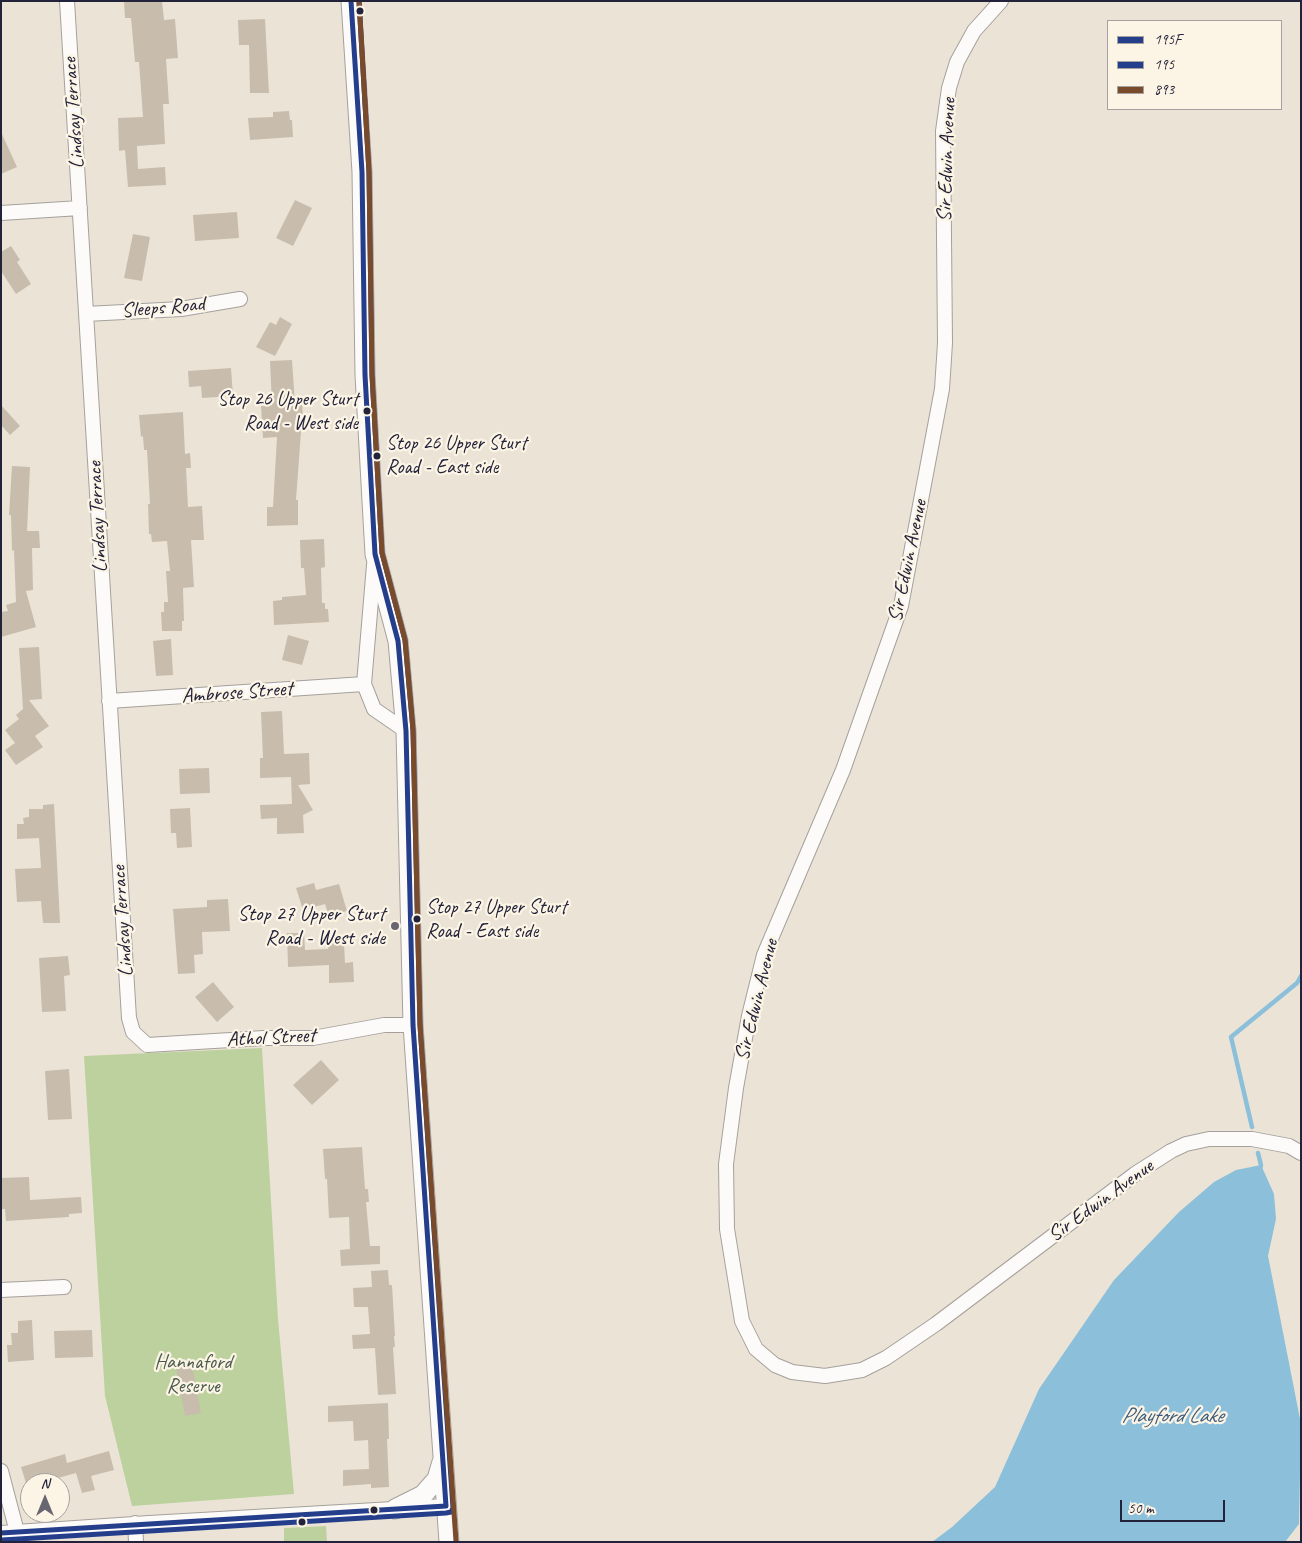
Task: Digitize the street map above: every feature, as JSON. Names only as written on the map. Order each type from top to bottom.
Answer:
[{"type":"main road","points":[[351,1],[362,172],[365,374],[375,554],[398,641],[406,731],[413,1024],[449,1542]]},
{"type":"main road","points":[[395,1509],[423,1495],[437,1478],[443,1458]]},
{"type":"street","name":"Lindsay Terrace","points":[[67,1],[129,1018],[134,1032]]},
{"type":"street","name":"Sir Edwin Avenue","points":[[1001,1],[974,32],[957,62],[949,88],[943,131],[945,343],[942,389],[902,606],[843,770],[764,955],[749,1016],[736,1088],[726,1164],[727,1229],[742,1321],[756,1349],[775,1365],[792,1372],[825,1376],[862,1370],[886,1358],[936,1324],[1135,1174],[1171,1151],[1186,1144],[1209,1139],[1252,1140],[1290,1146],[1301,1153]]},
{"type":"street","points":[[1,213],[80,208]]},
{"type":"street","name":"Sleeps Road","points":[[86,314],[181,309],[240,299]]},
{"type":"street","points":[[375,554],[364,684],[374,709],[406,731]]},
{"type":"street","name":"Ambrose Street","points":[[109,701],[364,684]]},
{"type":"street","name":"Athol Street","points":[[134,1032],[147,1045],[264,1038],[313,1038],[384,1024],[413,1024]]},
{"type":"street","points":[[1,1290],[64,1287]]},
{"type":"street","points":[[1,1471],[17,1532]]},
{"type":"street","points":[[1,1533],[446,1506]]},
{"type":"street","points":[[135,1524],[136,1542]]},
{"type":"green space","name":"Hannaford Reserve","points":[[262,1048],[278,1319],[294,1494],[132,1506],[105,1396],[84,1056]]},
{"type":"green space","points":[[326,1526],[327,1542],[284,1542],[284,1528]]},
{"type":"water","name":"Playford Lake","points":[[1261,1165],[1274,1194],[1276,1219],[1268,1256],[1301,1424],[1299,1524],[1285,1542],[932,1542],[952,1527],[995,1487],[1039,1389],[1114,1280],[1179,1212],[1214,1182],[1236,1170]]},
{"type":"building","points":[[124,1],[162,1],[164,20],[175,19],[178,58],[166,59],[169,104],[163,104],[165,144],[137,146],[138,169],[165,167],[166,185],[128,187],[125,150],[119,151],[118,118],[143,117],[139,62],[135,62],[131,18],[125,18]]},
{"type":"building","points":[[265,19],[269,93],[250,93],[249,45],[239,45],[238,20]]},
{"type":"building","points":[[289,111],[290,120],[292,120],[293,137],[250,140],[248,118],[273,117],[273,112]]},
{"type":"building","points":[[1,132],[17,167],[1,174]]},
{"type":"building","points":[[295,200],[312,208],[293,246],[276,238]]},
{"type":"building","points":[[237,212],[239,238],[195,241],[193,215]]},
{"type":"building","points":[[133,234],[150,237],[142,281],[124,278]]},
{"type":"building","points":[[11,246],[20,260],[17,262],[31,284],[16,294],[1,271],[1,252]]},
{"type":"building","points":[[280,317],[292,324],[275,356],[256,347],[270,322],[276,325]]},
{"type":"building","points":[[292,360],[295,404],[302,404],[303,418],[300,418],[301,432],[296,500],[298,500],[298,525],[267,526],[267,507],[273,507],[277,437],[263,438],[261,406],[272,405],[270,361]]},
{"type":"building","points":[[231,368],[233,396],[202,398],[201,386],[189,387],[188,371]]},
{"type":"building","points":[[1,405],[20,426],[10,435],[1,425]]},
{"type":"building","points":[[183,412],[185,454],[190,453],[191,468],[186,468],[188,507],[202,506],[204,540],[191,540],[194,587],[183,588],[184,621],[182,621],[182,631],[162,631],[161,612],[164,612],[164,602],[168,602],[166,571],[170,571],[167,541],[152,542],[151,534],[149,534],[148,504],[150,504],[147,450],[144,450],[143,436],[141,437],[139,415]]},
{"type":"building","points":[[12,466],[30,467],[27,531],[39,531],[40,548],[32,548],[33,590],[26,591],[36,627],[1,637],[1,612],[8,611],[6,605],[16,602],[14,550],[12,551],[11,515],[9,515]]},
{"type":"building","points":[[324,539],[325,567],[321,568],[322,603],[325,603],[325,609],[328,609],[329,622],[274,625],[273,601],[282,600],[282,597],[306,595],[304,568],[301,568],[300,540]]},
{"type":"building","points":[[288,635],[309,641],[302,665],[282,660]]},
{"type":"building","points":[[171,639],[173,675],[156,676],[153,641]]},
{"type":"building","points":[[39,647],[42,699],[29,700],[49,726],[35,736],[43,747],[16,765],[5,750],[15,743],[5,730],[19,719],[16,715],[23,709],[19,648]]},
{"type":"building","points":[[282,711],[284,754],[309,753],[310,784],[298,785],[313,810],[303,815],[304,833],[277,834],[277,818],[261,819],[260,805],[292,804],[291,777],[260,778],[260,758],[263,758],[261,712]]},
{"type":"building","points":[[209,768],[210,793],[180,794],[179,769]]},
{"type":"building","points":[[54,804],[60,923],[43,923],[41,901],[17,902],[15,869],[41,868],[39,838],[17,839],[17,824],[24,824],[23,818],[29,817],[29,809],[43,809],[43,805]]},
{"type":"building","points":[[190,808],[192,847],[177,848],[176,833],[171,833],[170,809]]},
{"type":"building","points":[[314,883],[316,890],[339,884],[347,911],[329,916],[325,904],[303,910],[296,888]]},
{"type":"building","points":[[228,899],[230,931],[202,932],[203,954],[194,955],[195,973],[178,974],[173,909],[207,907],[207,900]]},
{"type":"building","points":[[287,933],[304,933],[305,950],[328,949],[328,943],[344,943],[345,963],[353,962],[354,982],[329,983],[329,965],[288,967]]},
{"type":"building","points":[[68,956],[70,975],[64,976],[66,1011],[42,1012],[39,958]]},
{"type":"building","points":[[213,982],[234,1007],[217,1022],[195,997]]},
{"type":"building","points":[[321,1060],[339,1080],[312,1105],[293,1085]]},
{"type":"building","points":[[69,1069],[72,1119],[48,1120],[45,1071]]},
{"type":"building","points":[[362,1147],[365,1189],[368,1189],[369,1202],[366,1202],[370,1246],[380,1246],[380,1264],[341,1266],[340,1250],[350,1249],[349,1217],[329,1218],[323,1149]]},
{"type":"building","points":[[29,1177],[30,1200],[81,1197],[82,1213],[69,1214],[69,1217],[6,1221],[5,1209],[1,1209],[1,1178]]},
{"type":"building","points":[[388,1270],[389,1285],[392,1285],[396,1394],[378,1395],[375,1348],[353,1349],[352,1335],[370,1334],[368,1307],[354,1307],[353,1288],[372,1287],[371,1271]]},
{"type":"building","points":[[32,1320],[34,1360],[8,1362],[7,1345],[12,1345],[11,1333],[18,1333],[18,1321]]},
{"type":"building","points":[[92,1330],[93,1357],[55,1358],[54,1331]]},
{"type":"building","points":[[192,1365],[201,1413],[185,1416],[176,1368]]},
{"type":"building","points":[[388,1403],[389,1487],[371,1488],[371,1484],[343,1486],[343,1470],[369,1469],[368,1440],[354,1441],[353,1421],[328,1422],[328,1406]]},
{"type":"building","points":[[109,1451],[114,1470],[91,1476],[95,1490],[82,1493],[76,1473],[70,1475],[70,1473],[23,1473],[21,1467],[65,1454],[67,1463]]},
{"type":"waterway","points":[[1252,1127],[1231,1037],[1297,983],[1301,976]]},
{"type":"waterway","points":[[1258,1153],[1260,1169]]},
{"type":"transit line","name":"195F","points":[[351,1],[362,172],[365,375],[375,554],[398,641],[406,731],[413,1025],[446,1506]]},
{"type":"transit line","name":"195","points":[[2,1540],[446,1513],[451,1512],[453,1508],[420,1025],[413,730],[405,640],[382,553],[372,375],[369,172],[359,1]]},
{"type":"transit line","name":"893","points":[[359,1],[369,172],[372,375],[382,553],[405,640],[413,730],[420,1025],[456,1541]]},
{"type":"transit line","name":"195F","points":[[1,1533],[446,1506]]},
{"type":"place","name":"Stop 26 Upper Sturt Road - West side","points":[[367,411]]},
{"type":"place","name":"Stop 26 Upper Sturt Road - East side","points":[[377,456]]},
{"type":"place","name":"Stop 27 Upper Sturt Road - East side","points":[[417,919]]},
{"type":"place","name":"Stop 27 Upper Sturt Road - West side","points":[[395,926]]}]
